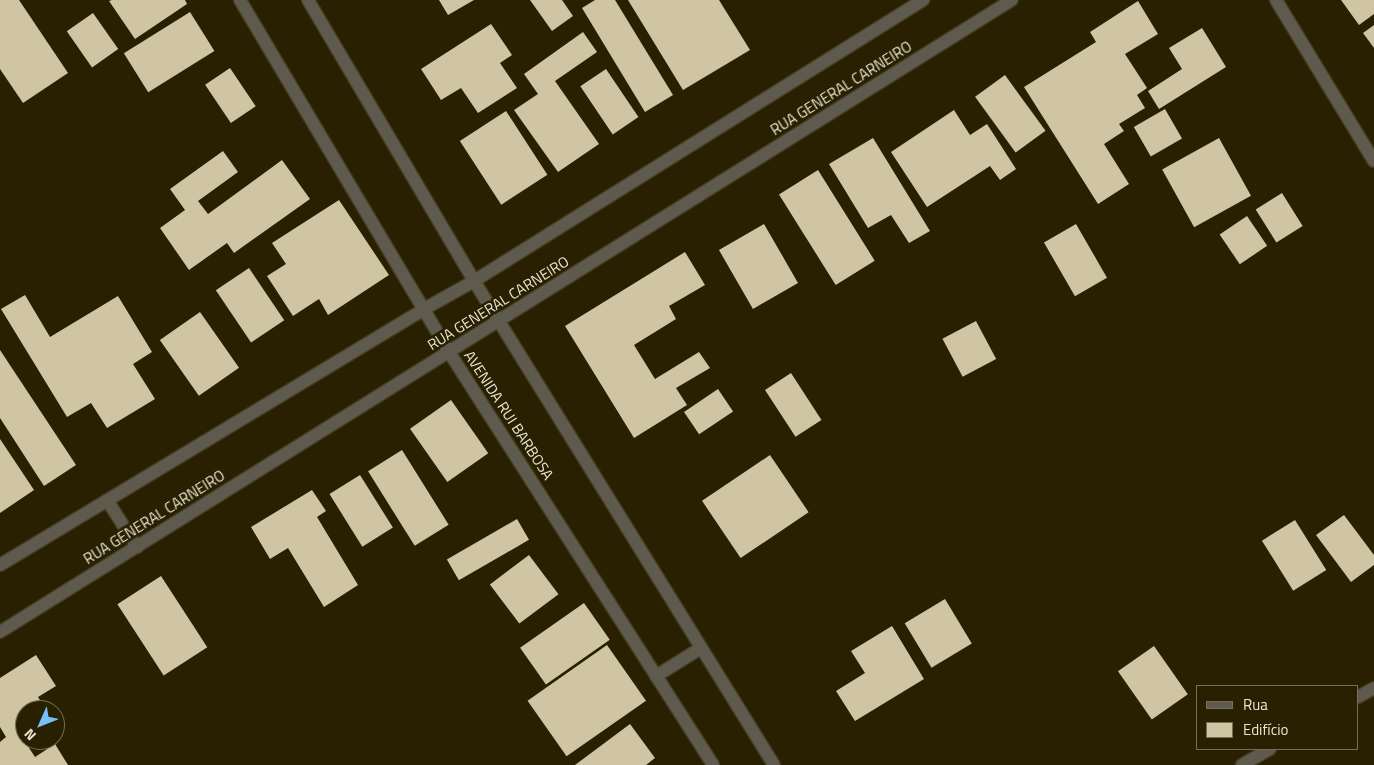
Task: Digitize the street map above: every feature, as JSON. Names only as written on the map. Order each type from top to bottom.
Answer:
[{"type":"street","name":"AVENIDA RUI BARBOSA","points":[[240,0],[449,352],[713,765]]},
{"type":"street","points":[[308,0],[498,321],[774,765]]},
{"type":"street","name":"RUA GENERAL CARNEIRO","points":[[0,565],[424,309],[474,281],[923,0]]},
{"type":"street","name":"RUA GENERAL CARNEIRO","points":[[0,632],[1012,0]]},
{"type":"street","points":[[1276,0],[1374,161]]},
{"type":"street","points":[[107,500],[137,546]]},
{"type":"street","points":[[656,676],[701,648]]},
{"type":"street","points":[[1359,696],[1374,688]]},
{"type":"street","points":[[1242,765],[1268,750]]},
{"type":"building","points":[[0,0],[19,0],[68,73],[23,103],[0,69]]},
{"type":"building","points":[[185,0],[187,4],[135,39],[109,1]]},
{"type":"building","points":[[439,0],[474,0],[448,15]]},
{"type":"building","points":[[530,0],[562,0],[573,16],[552,31]]},
{"type":"building","points":[[595,0],[615,0],[673,95],[645,112],[582,8]]},
{"type":"building","points":[[628,0],[719,0],[750,50],[683,90]]},
{"type":"building","points":[[1341,0],[1374,0],[1374,14],[1359,25]]},
{"type":"building","points":[[1138,1],[1158,34],[1125,54],[1147,88],[1137,95],[1145,108],[1119,124],[1124,131],[1104,144],[1129,184],[1098,204],[1024,87],[1096,42],[1090,32]]},
{"type":"building","points":[[190,12],[214,51],[148,92],[124,53]]},
{"type":"building","points":[[93,13],[118,49],[92,67],[67,31]]},
{"type":"building","points":[[491,24],[512,55],[500,63],[517,88],[478,113],[461,88],[441,100],[421,69]]},
{"type":"building","points":[[1374,25],[1374,48],[1363,33]]},
{"type":"building","points":[[1202,28],[1226,67],[1159,109],[1148,91],[1182,69],[1169,48]]},
{"type":"building","points":[[583,32],[597,52],[555,81],[599,144],[558,172],[514,110],[538,94],[524,74]]},
{"type":"building","points":[[230,68],[256,106],[231,123],[205,85]]},
{"type":"building","points":[[606,69],[638,117],[613,134],[580,86]]},
{"type":"building","points":[[1005,75],[1046,131],[1016,153],[975,97]]},
{"type":"building","points":[[1165,109],[1182,138],[1151,156],[1134,127]]},
{"type":"building","points":[[954,110],[970,135],[987,124],[1016,169],[1000,180],[990,166],[927,207],[891,152]]},
{"type":"building","points":[[506,111],[547,175],[501,205],[460,141]]},
{"type":"building","points":[[873,138],[930,231],[909,243],[891,215],[868,228],[829,164]]},
{"type":"building","points":[[1219,138],[1251,196],[1194,227],[1162,170]]},
{"type":"building","points":[[223,151],[238,172],[198,201],[208,214],[282,160],[310,199],[234,253],[227,243],[189,270],[160,228],[185,210],[170,189]]},
{"type":"building","points":[[818,170],[875,261],[836,285],[779,194]]},
{"type":"building","points":[[1282,193],[1303,226],[1276,243],[1256,209]]},
{"type":"building","points":[[339,200],[389,275],[328,315],[319,299],[293,316],[267,276],[286,264],[272,243]]},
{"type":"building","points":[[1247,216],[1267,246],[1240,264],[1220,234]]},
{"type":"building","points":[[764,224],[798,283],[753,309],[719,250]]},
{"type":"building","points":[[1076,224],[1107,278],[1075,296],[1044,243]]},
{"type":"building","points":[[685,252],[705,285],[669,306],[676,319],[634,345],[655,379],[699,352],[710,368],[676,388],[687,405],[634,438],[565,326]]},
{"type":"building","points":[[249,268],[284,320],[251,343],[216,290]]},
{"type":"building","points":[[25,295],[50,337],[118,296],[152,352],[133,364],[155,399],[107,428],[91,403],[67,417],[1,309]]},
{"type":"building","points":[[200,312],[239,368],[199,396],[160,340]]},
{"type":"building","points":[[976,321],[996,359],[963,377],[942,339]]},
{"type":"building","points":[[0,350],[76,465],[44,486],[0,418]]},
{"type":"building","points":[[791,373],[821,420],[796,437],[765,390]]},
{"type":"building","points":[[718,389],[733,411],[699,434],[684,412]]},
{"type":"building","points":[[451,400],[488,453],[447,482],[410,429]]},
{"type":"building","points":[[0,439],[34,490],[0,513]]},
{"type":"building","points":[[402,450],[449,525],[415,546],[368,471]]},
{"type":"building","points":[[770,455],[809,512],[741,558],[702,501]]},
{"type":"building","points":[[360,475],[393,528],[362,547],[329,494]]},
{"type":"building","points":[[312,490],[326,511],[317,517],[358,585],[324,607],[288,548],[270,559],[251,527]]},
{"type":"building","points":[[1344,515],[1374,555],[1374,565],[1351,582],[1316,535]]},
{"type":"building","points":[[517,519],[529,540],[459,580],[447,560]]},
{"type":"building","points":[[1295,520],[1326,570],[1293,591],[1262,541]]},
{"type":"building","points":[[529,555],[558,594],[519,624],[490,584]]},
{"type":"building","points":[[161,576],[207,647],[164,676],[117,604]]},
{"type":"building","points":[[945,599],[972,644],[931,668],[905,623]]},
{"type":"building","points":[[584,603],[610,640],[546,685],[520,648]]},
{"type":"building","points":[[892,626],[924,679],[855,721],[836,691],[865,673],[851,651]]},
{"type":"building","points":[[607,645],[646,701],[567,756],[528,701]]},
{"type":"building","points":[[1154,646],[1188,694],[1152,720],[1118,671]]},
{"type":"building","points":[[36,655],[56,686],[38,697],[40,700],[15,700],[15,750],[30,750],[35,757],[46,750],[59,750],[68,765],[0,765],[0,742],[6,737],[0,727],[0,678]]},
{"type":"building","points":[[630,724],[655,758],[646,765],[575,765]]}]
